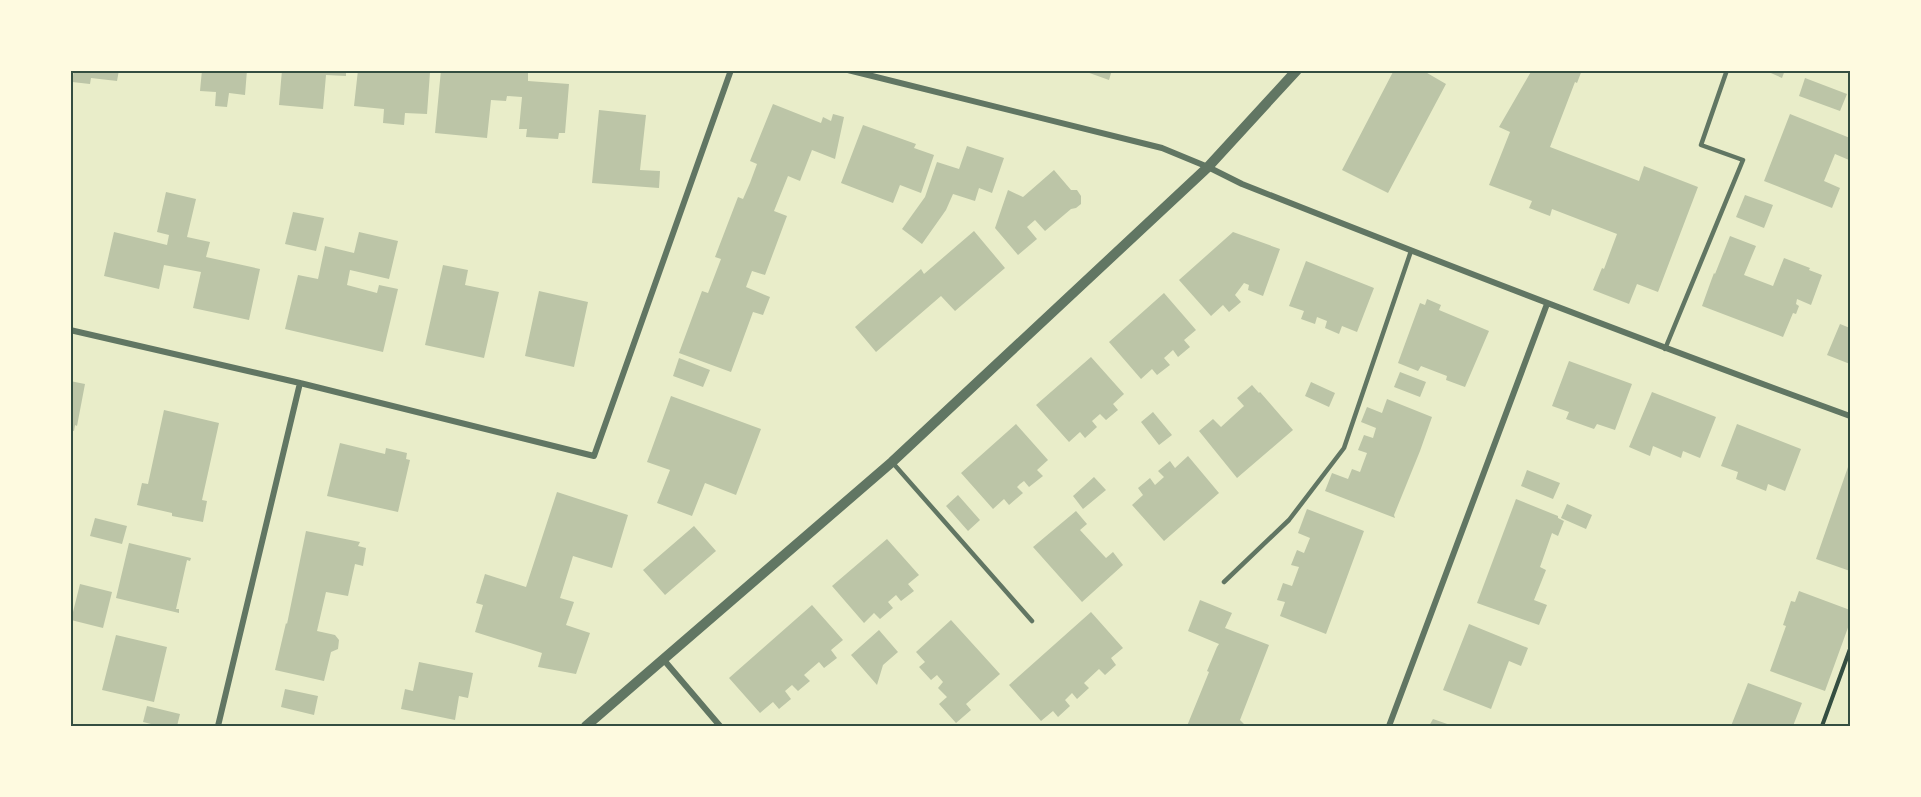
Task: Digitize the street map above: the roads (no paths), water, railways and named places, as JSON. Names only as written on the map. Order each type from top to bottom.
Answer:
[{"type":"street","points":[[70,330],[300,383],[594,456],[731,70]]},
{"type":"street","points":[[848,70],[1162,148],[1208,166],[1242,184],[1547,304],[1851,416]]},
{"type":"street","points":[[586,726],[892,462],[1208,166],[1297,70]]},
{"type":"street","points":[[1389,726],[1547,304]]},
{"type":"street","points":[[218,726],[300,383]]},
{"type":"street","points":[[663,659],[720,726]]},
{"type":"lane","points":[[1665,349],[1743,160],[1701,145],[1727,70]]},
{"type":"lane","points":[[1224,582],[1289,520],[1344,448],[1411,251]]},
{"type":"lane","points":[[892,462],[1032,621]]}]
